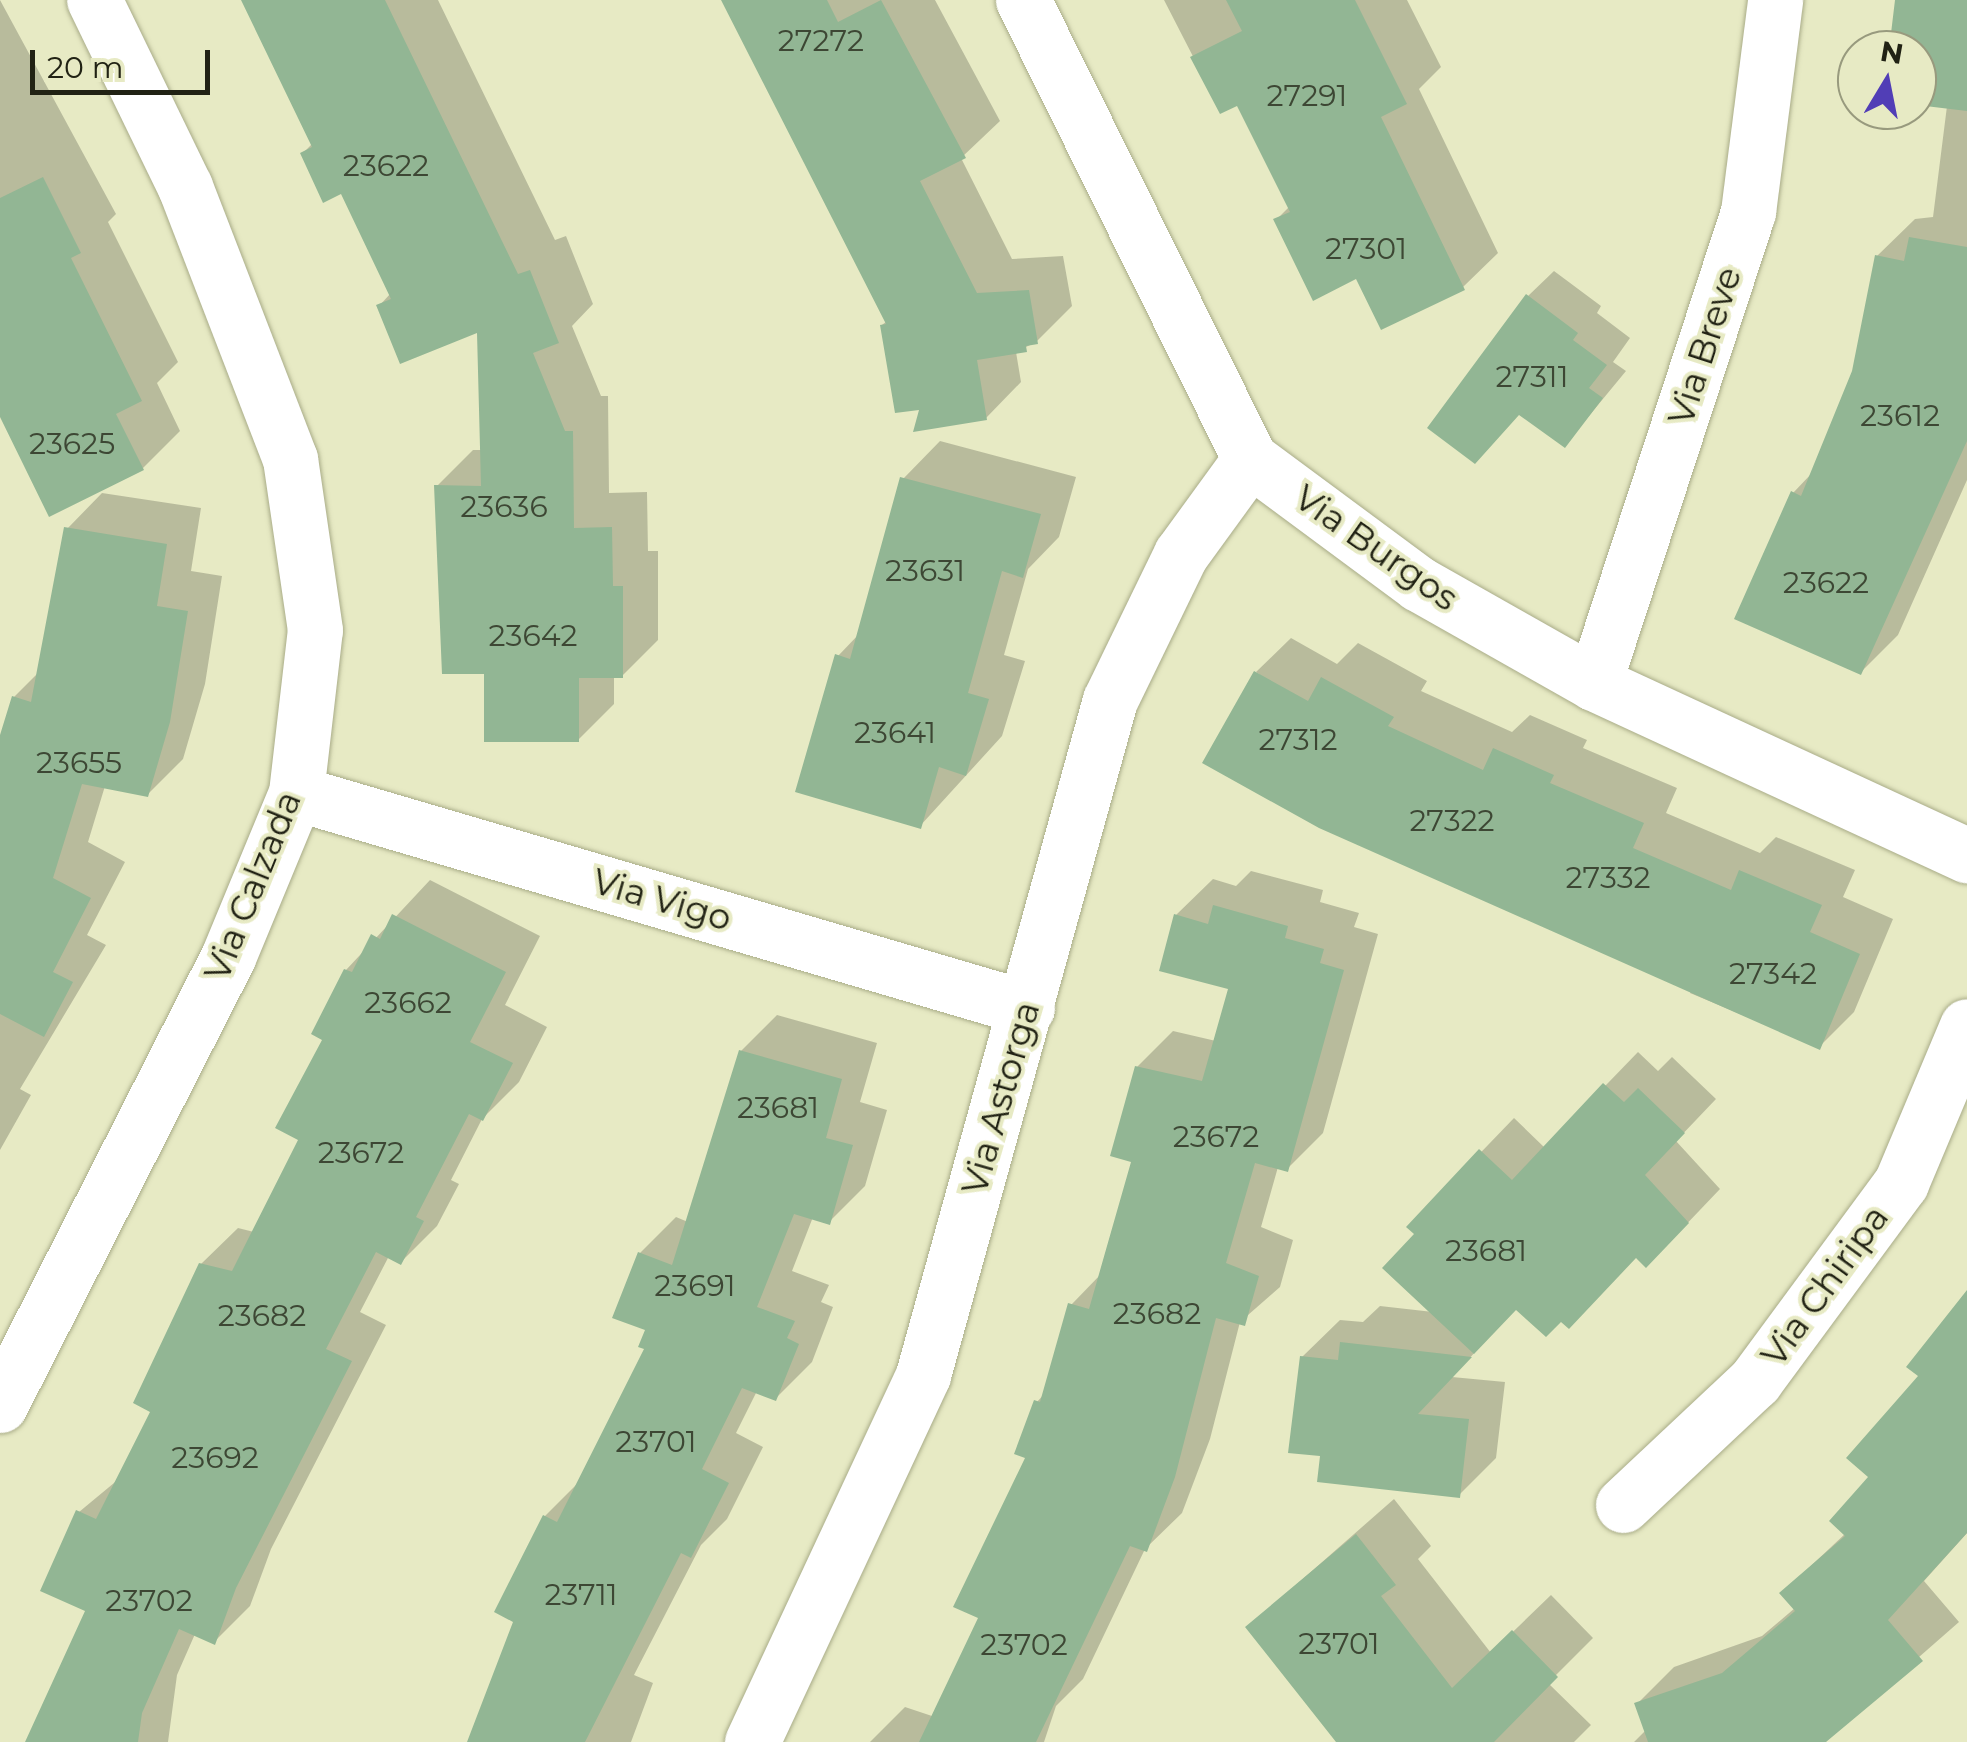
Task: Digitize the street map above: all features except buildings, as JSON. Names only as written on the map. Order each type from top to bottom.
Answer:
[{"type":"street","name":"Via Calzada","points":[[0,1405],[228,956],[296,793],[315,630],[290,459],[185,187],[94,0]]},
{"type":"street","name":"Via Burgos","points":[[1024,0],[1250,459],[1419,584],[1594,683],[1967,855]]},
{"type":"street","name":"Via Breve","points":[[1594,683],[1748,212],[1776,0]]},
{"type":"street","name":"Via Astorga","points":[[752,1742],[924,1374],[1110,700],[1181,554],[1250,459]]},
{"type":"street","name":"Via Vigo","points":[[296,793],[1027,1008]]},
{"type":"street","name":"Via Chiripa","points":[[1623,1505],[1755,1381],[1901,1183],[1967,1026]]}]
